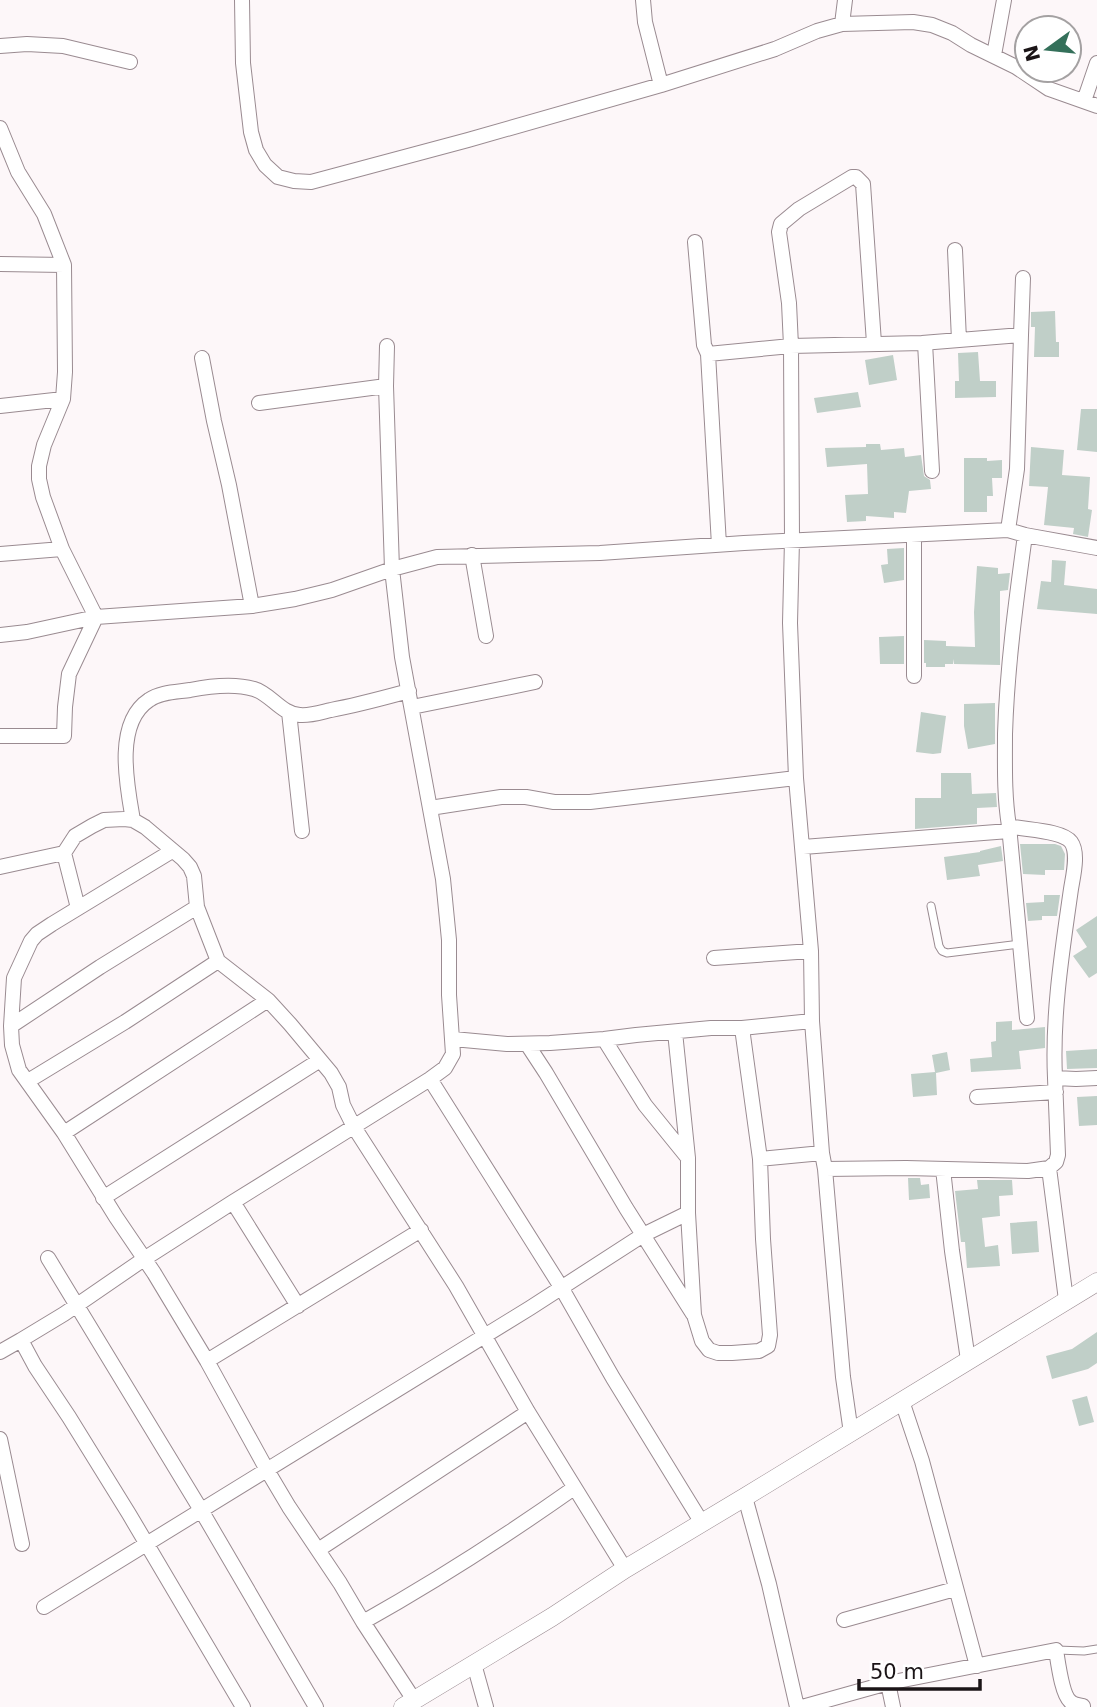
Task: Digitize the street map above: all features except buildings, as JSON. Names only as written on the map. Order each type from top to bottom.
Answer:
[{"type":"street","points":[[242,0],[243,63],[251,132],[256,150],[265,165],[278,177],[294,181],[311,182],[468,141],[661,85],[775,49],[817,31],[842,24],[913,22],[932,25],[1016,67],[1049,89],[1091,103],[1097,63]]},
{"type":"street","points":[[643,0],[645,22],[661,85]]},
{"type":"street","points":[[842,24],[845,0]]},
{"type":"street","points":[[994,55],[1004,0]]},
{"type":"street","points":[[0,46],[63,46],[130,62]]},
{"type":"street","points":[[1,134],[18,172],[44,214],[64,265],[65,372],[62,398],[44,445],[39,480],[62,550],[96,617]]},
{"type":"street","points":[[851,1433],[843,1377],[822,1153],[812,1021],[811,951],[796,778],[790,623],[791,346],[789,303],[779,228],[799,209],[852,177],[856,177],[863,184],[874,343]]},
{"type":"street","points":[[695,242],[704,345],[708,354],[719,545]]},
{"type":"street","points":[[956,250],[959,340]]},
{"type":"street","points":[[0,264],[64,265]]},
{"type":"street","points":[[1008,530],[1017,469],[1023,278]]},
{"type":"street","points":[[708,354],[791,346],[925,343],[1021,335]]},
{"type":"street","points":[[925,343],[932,471]]},
{"type":"street","points":[[0,1352],[430,1079],[445,1068],[453,1054],[447,909],[438,845],[402,657],[392,569],[387,346]]},
{"type":"street","points":[[202,358],[252,606]]},
{"type":"street","points":[[259,403],[386,386]]},
{"type":"street","points":[[0,406],[62,398]]},
{"type":"street","points":[[0,635],[96,617],[252,606],[295,600],[437,557],[610,553],[792,540],[1008,530],[1097,548]]},
{"type":"street","points":[[1025,535],[1006,702],[1005,802],[1027,1018]]},
{"type":"street","points":[[914,676],[915,536]]},
{"type":"street","points":[[0,554],[62,550]]},
{"type":"street","points":[[472,555],[486,635]]},
{"type":"street","points":[[0,736],[64,736],[69,674],[96,617]]},
{"type":"street","points":[[412,707],[535,682]]},
{"type":"street","points":[[133,820],[125,779],[128,732],[136,713],[151,698],[211,686],[246,687],[256,689],[289,712],[300,715],[409,691]]},
{"type":"street","points":[[289,712],[302,831]]},
{"type":"street","points":[[430,808],[501,797],[590,802],[796,778]]},
{"type":"street","points":[[0,867],[64,853],[75,836],[92,826],[104,820],[124,819],[133,820],[145,827],[183,859],[190,867],[196,885],[197,907],[218,961],[281,1012],[331,1073],[354,1126],[421,1230],[528,1412],[625,1569]]},
{"type":"street","points":[[803,846],[1009,829],[1058,833],[1070,839],[1074,849],[1055,1027],[1056,1162],[1049,1168],[1028,1171],[825,1169]]},
{"type":"street","points":[[172,851],[37,933],[13,978],[10,1026],[15,1060],[144,1259],[267,1470],[363,1622],[409,1703],[1097,1282]]},
{"type":"street","points":[[64,853],[78,908]]},
{"type":"street","points":[[10,1026],[197,907]]},
{"type":"street","points":[[714,958],[811,951]]},
{"type":"street","points":[[28,1082],[218,961]]},
{"type":"street","points":[[64,1133],[268,1000]]},
{"type":"street","points":[[453,1040],[527,1044],[812,1021]]},
{"type":"street","points":[[676,1032],[688,1158],[688,1213],[694,1315],[702,1341],[709,1350],[718,1353],[740,1353],[759,1351],[768,1346],[771,1335],[760,1159],[742,1028]]},
{"type":"street","points":[[604,1039],[645,1105],[688,1158]]},
{"type":"street","points":[[527,1044],[694,1315]]},
{"type":"street","points":[[103,1198],[320,1060]]},
{"type":"street","points":[[977,1097],[1056,1085],[1076,1079],[1097,1078]]},
{"type":"street","points":[[430,1079],[561,1287],[702,1523]]},
{"type":"street","points":[[760,1159],[822,1153]]},
{"type":"street","points":[[1049,1168],[1066,1300]]},
{"type":"street","points":[[943,1169],[968,1360]]},
{"type":"street","points":[[233,1202],[299,1306]]},
{"type":"street","points":[[44,1607],[643,1236],[688,1213]]},
{"type":"street","points":[[206,1362],[421,1230]]},
{"type":"street","points":[[48,1258],[201,1510],[316,1707]]},
{"type":"street","points":[[21,1340],[243,1707]]},
{"type":"street","points":[[902,1401],[922,1461],[977,1666]]},
{"type":"street","points":[[318,1550],[528,1412]]},
{"type":"street","points":[[0,1439],[22,1544]]},
{"type":"street","points":[[363,1622],[464,1562],[574,1488]]},
{"type":"street","points":[[745,1497],[800,1707],[888,1683],[1056,1650],[1064,1692],[1069,1701],[1086,1705]]},
{"type":"street","points":[[844,1620],[956,1589]]},
{"type":"street","points":[[474,1664],[486,1707]]},
{"type":"street","points":[[888,1683],[893,1707]]},
{"type":"lane","points":[[931,906],[942,951],[947,953],[1021,944]]},
{"type":"lane","points":[[1056,1650],[1084,1651],[1097,1648]]}]
